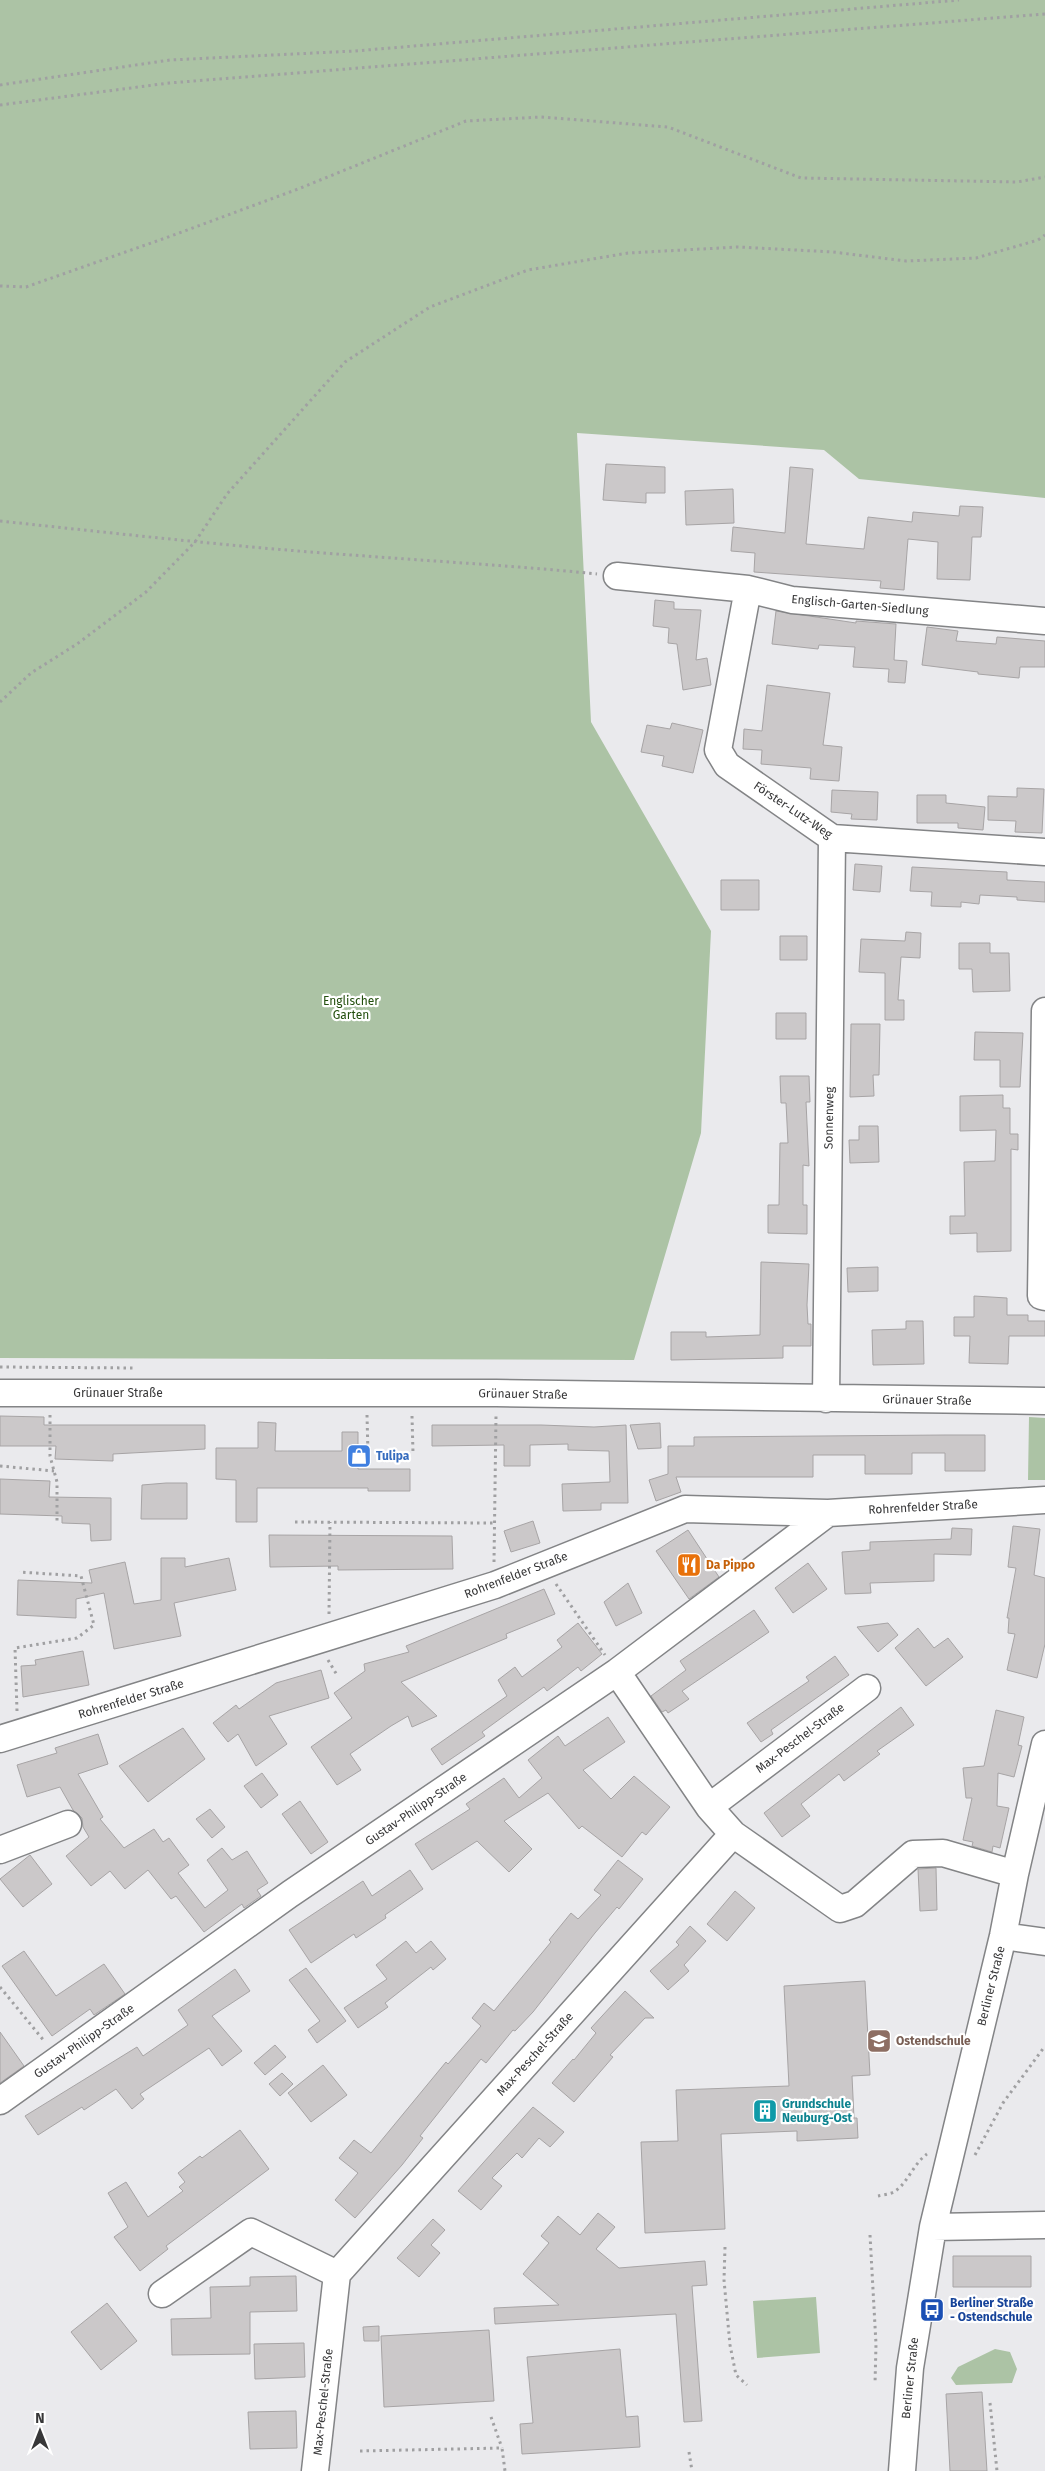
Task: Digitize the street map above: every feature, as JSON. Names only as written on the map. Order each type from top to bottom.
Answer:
[{"type":"street","name":"Englisch-Garten-Siedlung","points":[[617,576],[748,589],[792,600],[1045,620]]},
{"type":"street","name":"Förster-Lutz-Weg","points":[[748,589],[718,750],[727,765],[832,838],[1045,852]]},
{"type":"street","name":"Sonnenweg","points":[[826,1398],[832,838]]},
{"type":"street","points":[[1045,1011],[1041,1296],[1045,1297]]},
{"type":"street","name":"Grünauer Straße","points":[[0,1393],[496,1393],[1045,1401]]},
{"type":"street","name":"Rohrenfelder Straße","points":[[9,1736],[495,1585],[685,1509],[828,1513],[1045,1500]]},
{"type":"street","name":"Gustav-Philipp-Straße","points":[[0,2101],[290,1894],[617,1672],[828,1513]]},
{"type":"street","points":[[617,1672],[709,1807],[733,1834],[840,1909],[855,1904],[913,1854],[943,1852],[1015,1874]]},
{"type":"street","name":"Max-Peschel-Straße","points":[[709,1807],[867,1688]]},
{"type":"street","name":"Berliner Straße","points":[[902,2471],[910,2368],[933,2227],[961,2158],[1015,1874],[1037,1813],[1045,1744]]},
{"type":"street","points":[[0,1850],[68,1824]]},
{"type":"street","name":"Max-Peschel-Straße","points":[[315,2471],[337,2274],[733,1834]]},
{"type":"street","points":[[1003,1936],[1045,1942]]},
{"type":"street","points":[[933,2227],[1045,2225]]},
{"type":"street","points":[[162,2294],[251,2232],[337,2274]]},
{"type":"path","points":[[0,85],[170,60],[365,50],[959,0]]},
{"type":"path","points":[[0,105],[169,83],[1045,14]]},
{"type":"path","points":[[0,286],[26,287],[117,255],[298,189],[466,121],[541,117],[668,127],[801,178],[1016,182],[1045,177]]},
{"type":"path","points":[[0,702],[31,673],[78,644],[146,592],[195,542],[227,494],[345,362],[430,307],[528,270],[628,253],[738,247],[833,252],[906,261],[976,258],[1038,240],[1045,235]]},
{"type":"path","points":[[0,521],[195,542],[367,556],[505,564],[617,576]]},
{"type":"path","points":[[50,1393],[50,1456],[57,1482],[57,1524]]},
{"type":"path","points":[[367,1393],[368,1454]]},
{"type":"path","points":[[412,1393],[413,1453]]},
{"type":"path","points":[[495,1585],[496,1393]]},
{"type":"path","points":[[0,1466],[54,1471]]},
{"type":"path","points":[[295,1522],[495,1523]]},
{"type":"path","points":[[329,1637],[330,1522]]},
{"type":"path","points":[[543,1565],[617,1672]]},
{"type":"path","points":[[9,1736],[15,1648],[77,1638],[94,1625],[81,1576],[19,1572]]},
{"type":"path","points":[[0,1987],[59,2059]]},
{"type":"path","points":[[878,2196],[894,2192],[907,2178],[916,2162],[927,2154],[961,2158],[1045,2046]]},
{"type":"path","points":[[870,2235],[876,2344],[875,2384]]},
{"type":"path","points":[[725,2247],[724,2280],[730,2345],[736,2375],[748,2385]]},
{"type":"path","points":[[990,2403],[997,2471]]},
{"type":"path","points":[[491,2417],[502,2448],[504,2471]]},
{"type":"path","points":[[360,2451],[502,2448]]},
{"type":"path","points":[[689,2452],[692,2471]]},
{"type":"green space","name":"Englischer Garten","points":[[0,0],[1045,0],[1045,498],[859,479],[824,450],[577,433],[591,722],[711,931],[701,1133],[634,1360],[0,1358]]},
{"type":"green space","points":[[1029,1417],[1045,1418],[1045,1480],[1028,1480]]},
{"type":"green space","points":[[816,2297],[820,2353],[757,2358],[753,2301]]},
{"type":"green space","points":[[995,2349],[1010,2352],[1017,2369],[1012,2383],[956,2385],[951,2378],[958,2367]]},
{"type":"building","points":[[606,464],[665,467],[665,493],[646,493],[646,503],[603,500]]},
{"type":"building","points":[[790,467],[813,469],[806,544],[864,549],[868,517],[912,522],[913,512],[959,516],[960,506],[983,507],[981,537],[972,537],[970,580],[937,579],[938,542],[908,539],[904,590],[880,588],[881,581],[754,572],[755,553],[731,551],[733,527],[785,533]]},
{"type":"building","points":[[733,489],[734,523],[686,525],[685,491]]},
{"type":"building","points":[[655,600],[674,602],[674,609],[701,610],[696,660],[707,658],[711,685],[683,690],[677,644],[668,643],[669,628],[653,626]]},
{"type":"building","points":[[776,611],[856,623],[856,621],[896,624],[894,660],[907,661],[905,683],[888,682],[889,669],[853,667],[855,647],[819,645],[818,649],[772,644]]},
{"type":"building","points":[[927,627],[958,631],[956,641],[996,644],[997,637],[1045,641],[1045,667],[1020,667],[1019,678],[922,665]]},
{"type":"building","points":[[767,685],[830,693],[823,745],[842,747],[839,781],[810,779],[811,768],[761,764],[762,750],[743,749],[744,729],[762,731]]},
{"type":"building","points":[[672,723],[703,730],[693,773],[662,766],[664,756],[641,752],[647,725],[670,729]]},
{"type":"building","points":[[1017,788],[1044,789],[1042,833],[1015,832],[1016,821],[988,820],[988,796],[1017,797]]},
{"type":"building","points":[[832,790],[878,792],[877,820],[851,819],[852,814],[831,812]]},
{"type":"building","points":[[917,795],[946,795],[946,803],[985,807],[983,830],[958,828],[958,823],[917,823]]},
{"type":"building","points":[[855,864],[882,866],[880,892],[853,890]]},
{"type":"building","points":[[912,867],[1007,872],[1007,880],[1045,882],[1045,902],[1017,900],[1017,897],[980,895],[979,904],[961,902],[961,907],[931,906],[932,892],[910,891]]},
{"type":"building","points":[[721,880],[759,880],[759,910],[721,910]]},
{"type":"building","points":[[906,932],[921,933],[920,958],[901,957],[898,1000],[904,1000],[904,1020],[885,1020],[885,973],[859,972],[861,939],[905,941]]},
{"type":"building","points":[[780,936],[807,936],[807,960],[780,960]]},
{"type":"building","points":[[959,943],[990,943],[990,953],[1009,953],[1010,991],[973,992],[972,969],[959,969]]},
{"type":"building","points":[[776,1013],[806,1013],[806,1039],[776,1039]]},
{"type":"building","points":[[851,1024],[880,1024],[879,1075],[873,1075],[874,1096],[850,1097]]},
{"type":"building","points":[[975,1032],[1023,1033],[1020,1087],[1000,1087],[1000,1060],[974,1060]]},
{"type":"building","points":[[780,1076],[809,1076],[810,1102],[806,1102],[809,1166],[803,1165],[803,1205],[807,1205],[807,1234],[768,1233],[768,1205],[779,1205],[780,1143],[788,1143],[786,1103],[781,1103]]},
{"type":"building","points":[[1003,1095],[1003,1108],[1010,1108],[1010,1134],[1018,1134],[1018,1150],[1011,1149],[1011,1251],[977,1252],[977,1233],[950,1234],[950,1216],[965,1216],[964,1162],[995,1161],[996,1130],[960,1131],[960,1096]]},
{"type":"building","points":[[859,1126],[878,1126],[879,1162],[850,1163],[849,1140],[859,1140]]},
{"type":"building","points":[[761,1262],[809,1264],[807,1305],[808,1324],[811,1324],[811,1346],[783,1346],[783,1358],[671,1360],[671,1332],[706,1332],[706,1337],[760,1335]]},
{"type":"building","points":[[878,1267],[878,1291],[848,1292],[847,1268]]},
{"type":"building","points":[[974,1296],[1007,1298],[1007,1315],[1028,1315],[1028,1321],[1045,1321],[1045,1336],[1009,1336],[1008,1364],[969,1363],[970,1336],[954,1336],[954,1317],[974,1317]]},
{"type":"building","points":[[906,1321],[923,1321],[924,1364],[873,1365],[872,1330],[906,1329]]},
{"type":"building","points":[[0,1416],[44,1417],[44,1425],[205,1425],[205,1449],[113,1454],[113,1461],[55,1459],[56,1446],[0,1446]]},
{"type":"building","points":[[258,1422],[276,1423],[275,1451],[342,1451],[342,1432],[358,1432],[358,1469],[410,1469],[410,1491],[368,1491],[368,1488],[257,1488],[257,1522],[236,1522],[236,1480],[216,1479],[216,1448],[258,1448]]},
{"type":"building","points":[[660,1423],[661,1448],[638,1449],[630,1425]]},
{"type":"building","points":[[432,1425],[594,1427],[626,1425],[628,1503],[601,1503],[601,1510],[563,1511],[562,1484],[610,1482],[609,1451],[568,1450],[568,1444],[530,1445],[530,1466],[504,1466],[504,1445],[432,1446]]},
{"type":"building","points":[[985,1435],[985,1471],[945,1471],[945,1453],[912,1453],[912,1474],[865,1474],[865,1455],[813,1455],[813,1477],[676,1477],[681,1492],[656,1501],[649,1480],[668,1474],[668,1446],[694,1446],[694,1437]]},
{"type":"building","points":[[0,1479],[50,1481],[49,1497],[111,1498],[111,1540],[91,1541],[90,1524],[62,1523],[62,1516],[0,1514]]},
{"type":"building","points":[[187,1483],[187,1519],[141,1519],[142,1485]]},
{"type":"building","points":[[533,1521],[540,1543],[511,1552],[504,1531]]},
{"type":"building","points":[[1013,1526],[1040,1529],[1034,1575],[1045,1578],[1045,1644],[1037,1678],[1007,1670],[1015,1634],[1008,1633],[1009,1618],[1007,1618],[1016,1568],[1008,1567]]},
{"type":"building","points":[[952,1528],[972,1529],[971,1555],[934,1554],[934,1581],[870,1583],[871,1593],[845,1594],[842,1552],[870,1550],[870,1542],[951,1539]]},
{"type":"building","name":"Da Pippo","points":[[688,1530],[719,1577],[689,1599],[656,1551]]},
{"type":"building","points":[[269,1535],[452,1536],[453,1569],[338,1570],[338,1566],[270,1567]]},
{"type":"building","points":[[161,1558],[185,1558],[185,1567],[229,1558],[236,1590],[174,1603],[181,1636],[114,1649],[104,1593],[76,1599],[76,1618],[17,1615],[18,1580],[92,1583],[89,1570],[125,1562],[134,1604],[161,1600]]},
{"type":"building","points":[[808,1563],[827,1589],[793,1613],[775,1588]]},
{"type":"building","points":[[628,1583],[642,1613],[616,1626],[604,1602]]},
{"type":"building","points":[[544,1589],[555,1614],[506,1634],[507,1638],[401,1682],[437,1716],[412,1727],[408,1716],[350,1754],[361,1770],[337,1785],[311,1747],[352,1718],[334,1693],[365,1671],[364,1664],[409,1652],[406,1646]]},
{"type":"building","points":[[754,1610],[769,1632],[682,1691],[689,1699],[668,1713],[666,1710],[662,1712],[651,1696],[686,1670],[680,1661]]},
{"type":"building","points":[[578,1623],[602,1654],[581,1671],[578,1667],[547,1691],[544,1687],[482,1732],[485,1736],[442,1765],[431,1749],[507,1696],[498,1680],[515,1667],[522,1677],[562,1647],[557,1640]]},
{"type":"building","points":[[888,1623],[898,1635],[878,1652],[857,1627]]},
{"type":"building","points":[[918,1628],[934,1648],[948,1638],[963,1657],[926,1686],[895,1648]]},
{"type":"building","points":[[83,1651],[89,1685],[23,1697],[21,1666],[36,1665],[35,1660]]},
{"type":"building","points":[[835,1656],[849,1675],[771,1730],[773,1734],[761,1742],[747,1723],[809,1681],[806,1677]]},
{"type":"building","points":[[321,1670],[329,1698],[269,1716],[287,1744],[256,1766],[238,1734],[228,1742],[213,1723],[236,1705],[239,1709],[276,1683]]},
{"type":"building","points":[[901,1707],[914,1725],[877,1751],[880,1754],[844,1781],[839,1774],[801,1804],[810,1816],[782,1837],[764,1813]]},
{"type":"building","points":[[996,1710],[1024,1717],[1018,1745],[1022,1746],[1014,1777],[998,1773],[997,1806],[1009,1808],[1000,1848],[993,1846],[992,1852],[972,1846],[973,1842],[963,1840],[972,1798],[966,1798],[963,1768],[984,1766]]},
{"type":"building","points":[[608,1717],[625,1742],[583,1770],[611,1799],[634,1776],[670,1807],[646,1835],[642,1832],[622,1857],[582,1826],[579,1829],[548,1793],[504,1821],[532,1849],[509,1872],[477,1841],[432,1870],[415,1844],[470,1809],[466,1804],[504,1778],[519,1798],[542,1778],[528,1760],[558,1736],[565,1746]]},
{"type":"building","points":[[183,1728],[205,1759],[148,1802],[119,1766]]},
{"type":"building","points":[[98,1734],[108,1764],[78,1774],[103,1817],[100,1819],[124,1848],[154,1829],[163,1842],[169,1838],[189,1865],[178,1873],[205,1908],[228,1890],[207,1860],[222,1848],[232,1860],[247,1851],[268,1883],[257,1890],[261,1896],[244,1908],[242,1904],[204,1932],[176,1896],[171,1899],[148,1870],[125,1889],[110,1871],[91,1886],[66,1856],[89,1837],[83,1827],[82,1818],[73,1810],[60,1787],[27,1797],[17,1765],[57,1753],[55,1748]]},
{"type":"building","points":[[262,1773],[278,1795],[261,1808],[244,1786]]},
{"type":"building","points":[[300,1801],[328,1842],[311,1854],[282,1814]]},
{"type":"building","points":[[210,1809],[225,1827],[212,1838],[196,1819]]},
{"type":"building","points":[[30,1855],[52,1884],[23,1907],[0,1879]]},
{"type":"building","points":[[618,1860],[643,1879],[619,1909],[617,1907],[595,1933],[533,2012],[515,2031],[513,2030],[486,2063],[481,2059],[420,2136],[423,2138],[402,2165],[355,2218],[335,2200],[358,2173],[339,2158],[354,2140],[371,2153],[446,2062],[448,2064],[481,2026],[472,2018],[484,2003],[494,2011],[551,1942],[549,1940],[571,1913],[578,1919],[601,1895],[594,1890]]},
{"type":"building","points":[[936,1868],[937,1910],[920,1911],[918,1869]]},
{"type":"building","points":[[410,1870],[423,1889],[385,1915],[386,1918],[356,1938],[354,1934],[311,1963],[289,1930],[363,1881],[372,1896]]},
{"type":"building","points":[[735,1891],[755,1908],[727,1941],[707,1924]]},
{"type":"building","points":[[690,1926],[706,1941],[684,1965],[689,1971],[668,1990],[650,1971],[679,1945],[676,1942]]},
{"type":"building","points":[[406,1941],[416,1953],[431,1941],[446,1959],[433,1970],[431,1967],[385,2003],[388,2007],[358,2028],[344,2008],[387,1979],[376,1965]]},
{"type":"building","points":[[24,1951],[56,1996],[104,1964],[125,1994],[94,2015],[90,2009],[52,2036],[2,1966]]},
{"type":"building","points":[[306,1968],[346,2021],[317,2043],[308,2030],[320,2021],[289,1980]]},
{"type":"building","points":[[235,1969],[250,1991],[212,2016],[242,2051],[222,2066],[209,2048],[140,2094],[144,2099],[132,2109],[116,2089],[84,2110],[82,2107],[38,2135],[25,2116],[137,2047],[143,2056],[188,2025],[178,2010]]},
{"type":"building","name":"Grundschule Neuburg-Ost","points":[[865,1981],[870,2075],[852,2076],[854,2118],[857,2118],[858,2138],[797,2141],[797,2131],[721,2134],[725,2229],[645,2233],[641,2142],[678,2141],[676,2090],[789,2086],[784,1986]]},
{"type":"building","points":[[625,1991],[654,2018],[645,2018],[610,2055],[613,2057],[574,2102],[552,2083],[596,2033],[591,2028]]},
{"type":"building","points":[[0,2032],[24,2066],[0,2083]]},
{"type":"building","points":[[275,2045],[286,2057],[265,2075],[254,2063]]},
{"type":"building","points":[[323,2065],[347,2095],[311,2122],[288,2093]]},
{"type":"building","points":[[282,2073],[293,2084],[280,2096],[269,2084]]},
{"type":"building","points":[[533,2107],[564,2132],[550,2147],[539,2138],[522,2158],[517,2153],[492,2178],[502,2186],[481,2210],[458,2191]]},
{"type":"building","points":[[240,2130],[269,2169],[166,2246],[168,2249],[140,2271],[114,2237],[128,2227],[108,2193],[126,2182],[148,2217],[183,2191],[179,2187],[185,2182],[178,2173]]},
{"type":"building","points":[[598,2213],[615,2227],[596,2249],[619,2268],[705,2261],[707,2285],[692,2286],[702,2421],[684,2422],[676,2314],[495,2324],[494,2308],[559,2305],[523,2274],[549,2243],[541,2236],[558,2216],[580,2235]]},
{"type":"building","points":[[433,2219],[445,2230],[431,2245],[440,2253],[419,2277],[397,2258]]},
{"type":"building","points":[[953,2256],[1031,2256],[1031,2287],[953,2287]]},
{"type":"building","points":[[296,2276],[297,2311],[250,2312],[250,2354],[172,2355],[171,2319],[211,2318],[210,2287],[250,2286],[250,2277]]},
{"type":"building","points":[[107,2303],[137,2341],[101,2370],[71,2332]]},
{"type":"building","points":[[379,2326],[379,2341],[364,2341],[363,2327]]},
{"type":"building","points":[[489,2330],[494,2401],[384,2407],[381,2336]]},
{"type":"building","points":[[304,2343],[305,2377],[255,2379],[254,2344]]},
{"type":"building","points":[[620,2349],[626,2417],[638,2416],[640,2447],[522,2454],[520,2424],[533,2423],[527,2357]]},
{"type":"building","points":[[982,2392],[987,2471],[950,2471],[946,2394]]},
{"type":"building","points":[[296,2411],[297,2448],[250,2449],[248,2412]]},
{"type":"place","name":"Tulipa","points":[[359,1456]]},
{"type":"place","name":"Da Pippo","points":[[689,1565]]},
{"type":"place","name":"Ostendschule","points":[[879,2041]]},
{"type":"place","name":"Grundschule Neuburg-Ost","points":[[765,2111]]},
{"type":"place","name":"Berliner Straße - Ostendschule","points":[[932,2310]]}]
